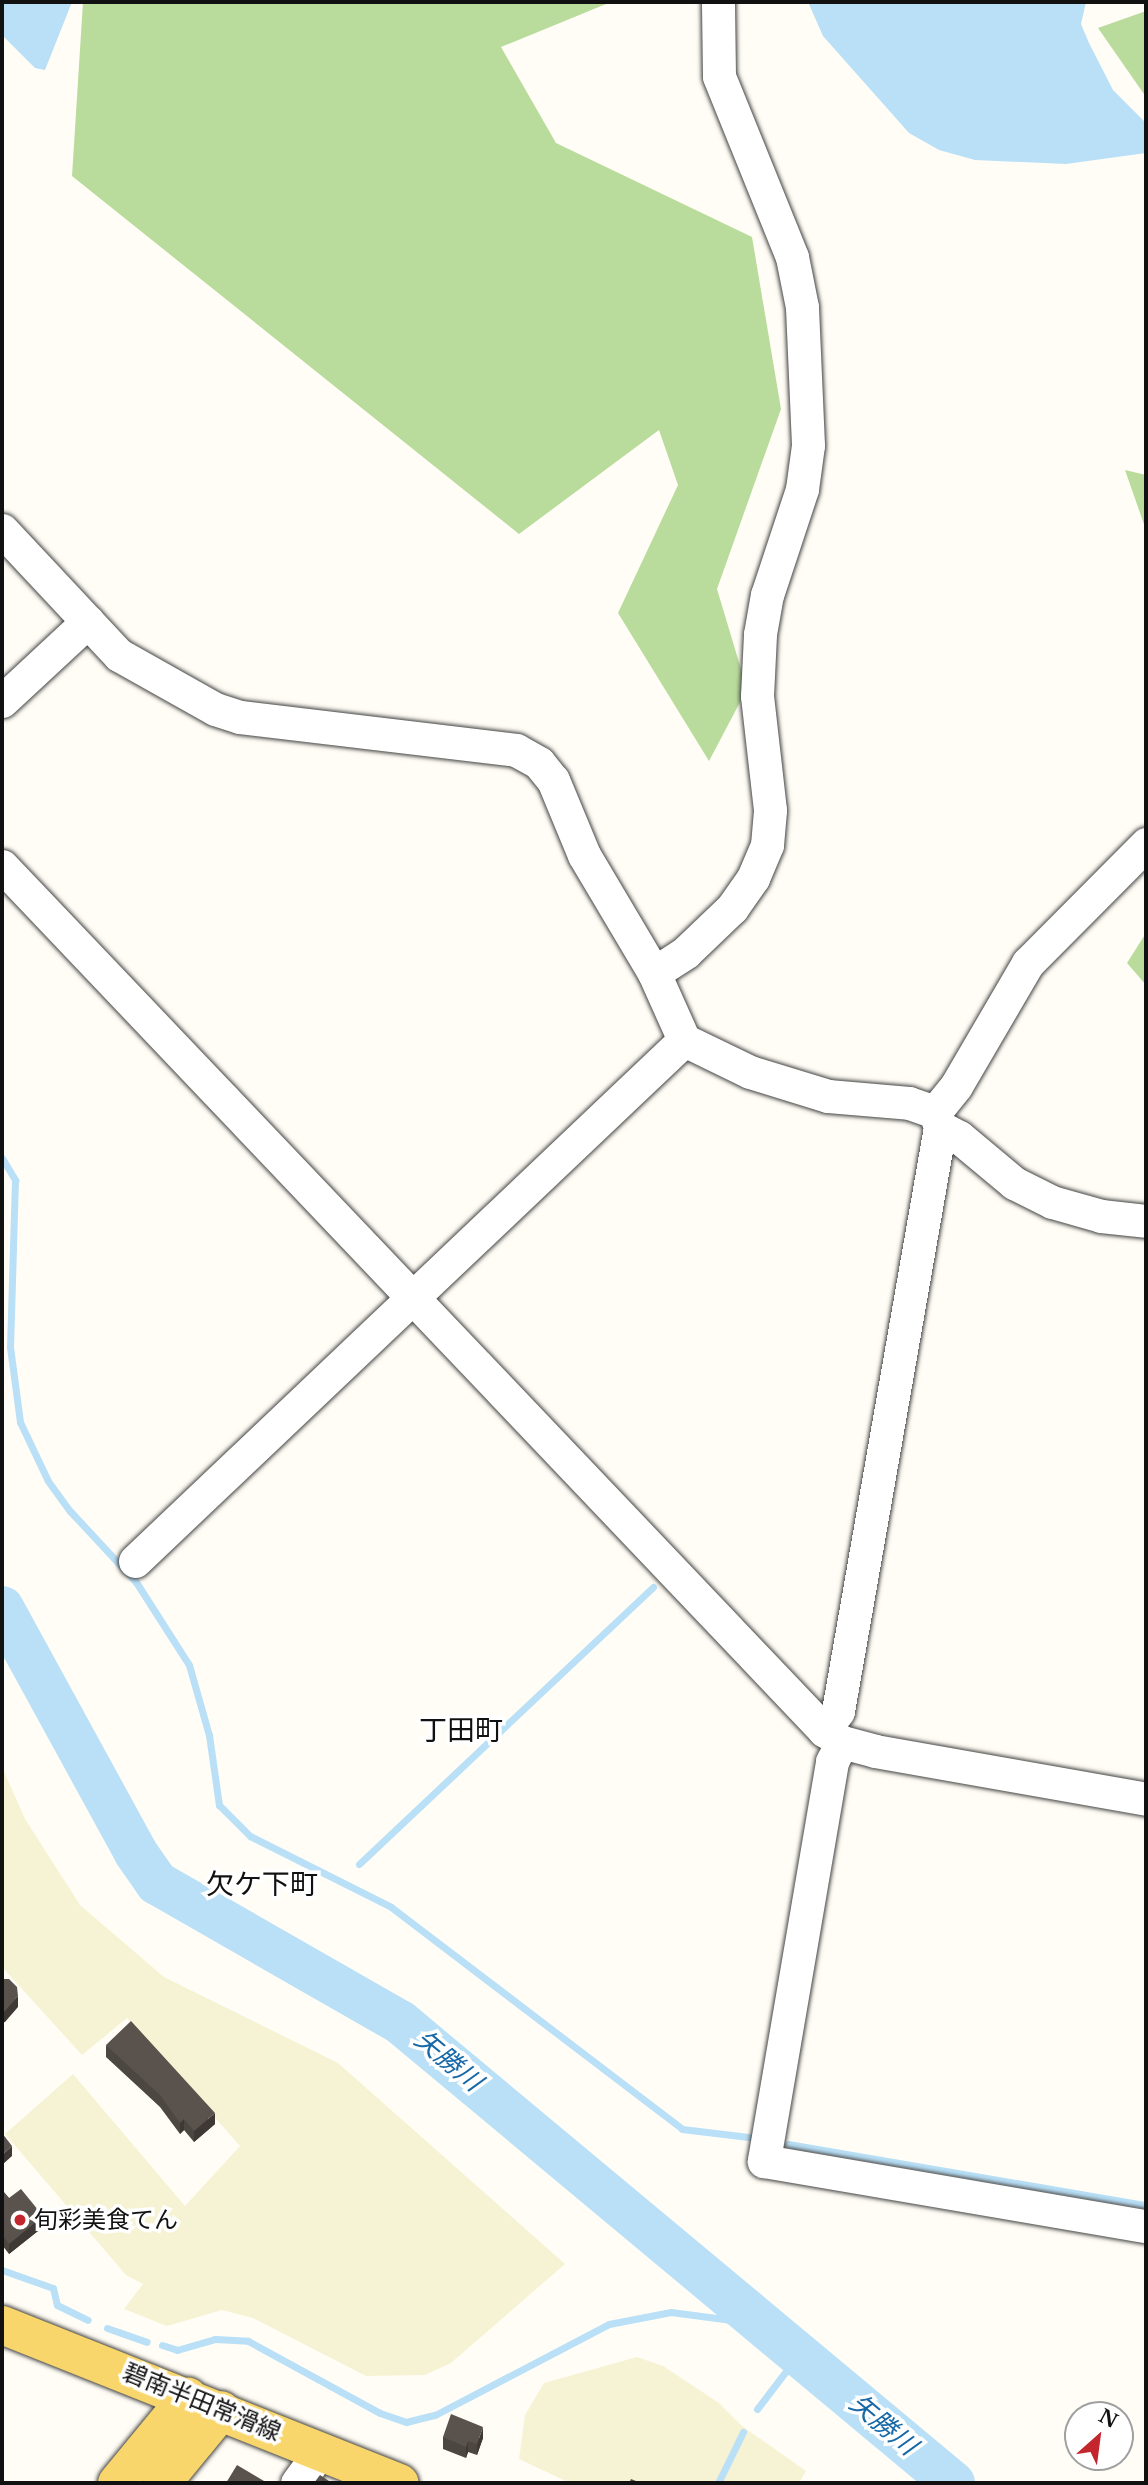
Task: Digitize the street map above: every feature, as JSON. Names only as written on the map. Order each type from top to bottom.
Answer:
[{"type":"main road","name":"碧南半田常滑線","points":[[2,2325],[205,2403],[400,2483]]},
{"type":"main road","points":[[117,2483],[205,2403]]},
{"type":"main road","points":[[162,2483],[205,2403]]},
{"type":"street","points":[[654,973],[686,952],[732,908],[753,878],[768,845],[769,810],[757,696],[760,634],[767,595],[802,489],[808,444],[802,307],[792,257],[719,76],[718,2]]},
{"type":"street","points":[[2,530],[119,655],[149,676],[240,717],[516,750],[539,763],[553,780],[584,855],[654,973],[684,1040],[750,1072],[828,1096],[909,1104],[937,1120],[1014,1183],[1052,1202],[1101,1216],[1146,1222]]},
{"type":"street","points":[[2,701],[88,621]]},
{"type":"street","points":[[1146,844],[1028,963],[937,1120],[764,2161],[1146,2226]]},
{"type":"street","points":[[2,866],[410,1298],[833,1736],[1146,1799]]},
{"type":"street","points":[[135,1561],[684,1040]]},
{"type":"street","points":[[297,2483],[321,2450]]},
{"type":"shaded area","points":[[2,1767],[25,1819],[80,1905],[164,1977],[338,2063],[565,2264],[451,2363],[425,2375],[366,2376],[253,2318],[222,2310],[167,2326],[124,2309],[143,2284],[126,2275],[5,2134],[73,2074],[185,2206],[240,2146],[127,2018],[82,2055],[2,1967]]},
{"type":"shaded area","points":[[637,2357],[663,2366],[719,2403],[742,2426],[806,2471],[799,2483],[570,2483],[519,2459],[525,2415],[544,2383]]},
{"type":"green space","points":[[83,2],[611,2],[501,47],[556,143],[752,237],[781,409],[717,589],[747,689],[709,761],[618,613],[678,485],[659,430],[519,534],[72,176]]},
{"type":"green space","points":[[1146,11],[1146,97],[1098,28]]},
{"type":"green space","points":[[1125,470],[1146,475],[1146,530]]},
{"type":"green space","points":[[1146,933],[1146,985],[1127,963]]},
{"type":"water","points":[[2,2],[72,2],[45,70],[35,68],[2,35]]},
{"type":"water","points":[[808,2],[1086,2],[1081,24],[1113,90],[1146,123],[1146,153],[1066,164],[975,160],[939,150],[909,133],[823,36]]},
{"type":"building","points":[[2,1979],[9,1979],[17,1987],[18,1996],[2,2012]]},
{"type":"building","points":[[131,2021],[215,2113],[194,2131],[184,2119],[180,2123],[160,2095],[106,2045]]},
{"type":"building","points":[[2,2133],[12,2146],[2,2155]]},
{"type":"building","name":"旬彩美食てん","points":[[21,2189],[43,2216],[9,2244],[2,2234],[2,2190],[9,2198]]},
{"type":"building","points":[[451,2414],[483,2427],[477,2444],[468,2441],[466,2447],[443,2437]]},
{"type":"building","points":[[237,2465],[264,2481],[263,2483],[226,2483]]},
{"type":"building","points":[[320,2475],[332,2483],[314,2483]]},
{"type":"waterway","points":[[2,1158],[15,1180],[10,1347],[20,1422],[48,1481],[70,1511],[136,1582],[189,1665],[209,1735],[219,1805],[250,1836],[391,1907],[682,2129],[749,2137]]},
{"type":"waterway","points":[[359,1864],[653,1587]]},
{"type":"waterway","name":"矢勝川","points":[[2,1608],[136,1853],[157,1883],[400,2022],[953,2483]]},
{"type":"waterway","points":[[788,2144],[1146,2205]]},
{"type":"waterway","points":[[2,2270],[53,2288],[57,2305],[88,2320]]},
{"type":"waterway","points":[[162,2345],[177,2350],[215,2339],[248,2341],[380,2413],[406,2422],[435,2415],[609,2324],[671,2312],[731,2320],[786,2343]]},
{"type":"waterway","points":[[107,2328],[147,2342]]},
{"type":"waterway","points":[[757,2409],[799,2354]]},
{"type":"waterway","points":[[718,2483],[743,2432]]},
{"type":"place","name":"旬彩美食てん","points":[[20,2220]]},
{"type":"district","name":"丁田町","points":[[461,1731]]},
{"type":"district","name":"欠ケ下町","points":[[262,1885]]}]
